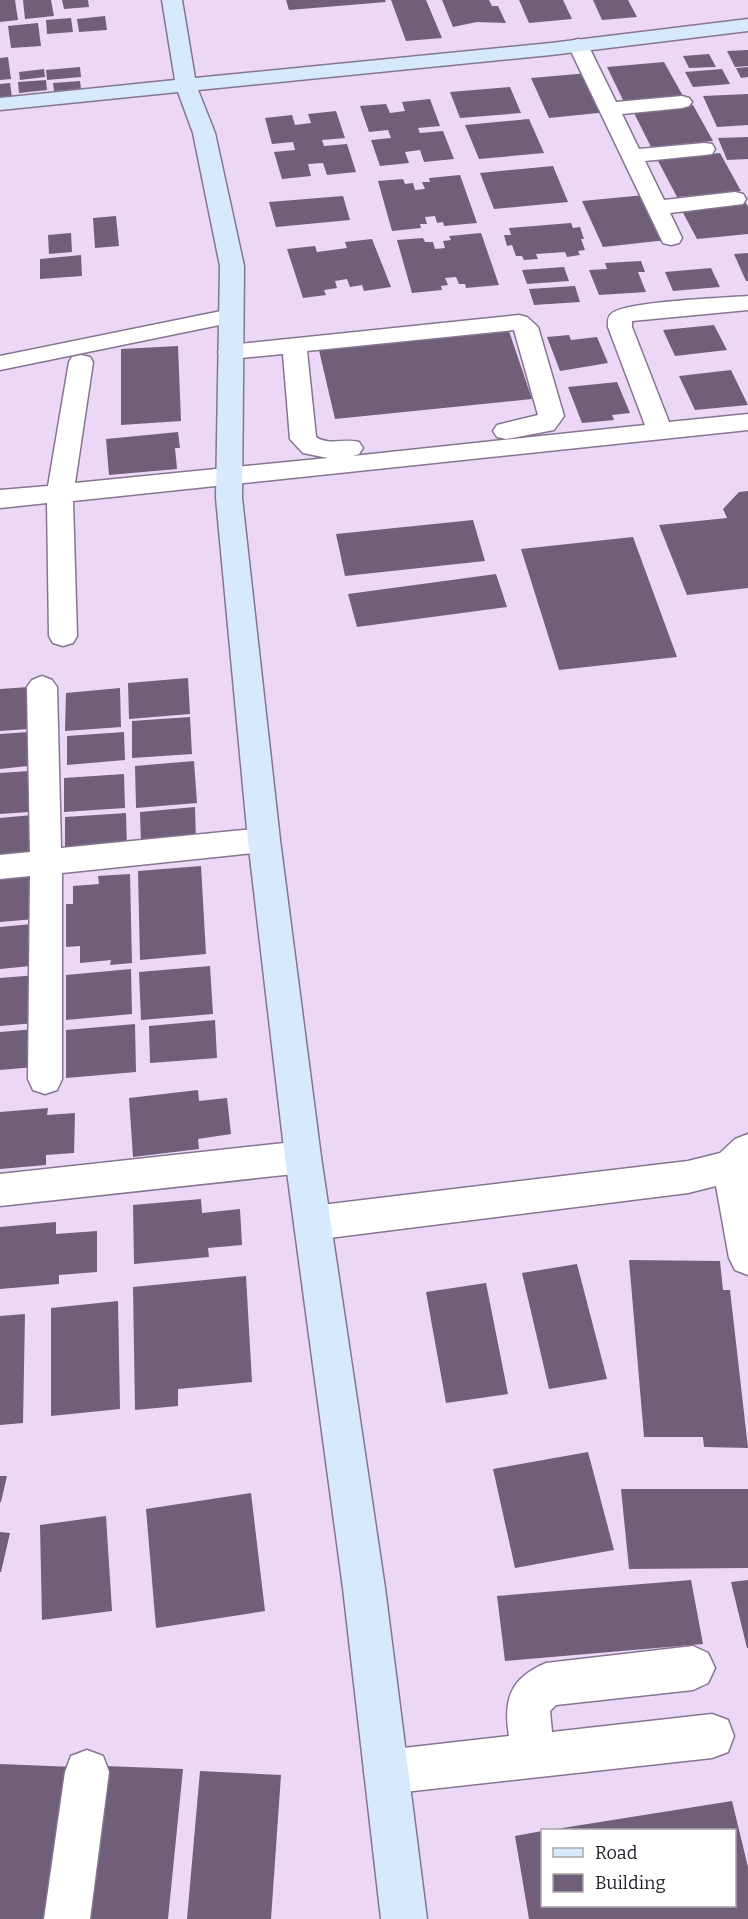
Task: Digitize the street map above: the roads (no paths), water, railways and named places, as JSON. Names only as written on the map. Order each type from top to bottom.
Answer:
[{"type":"street","points":[[172,0],[186,85],[204,133],[232,266],[229,498],[264,840],[303,1157],[364,1588],[404,1919]]},
{"type":"street","points":[[0,104],[578,45],[748,25]]},
{"type":"street","points":[[578,45],[671,238]]},
{"type":"street","points":[[609,109],[682,102]]},
{"type":"street","points":[[631,156],[704,149]]},
{"type":"street","points":[[656,208],[735,199]]},
{"type":"street","points":[[660,431],[620,327],[620,318],[631,313],[748,303]]},
{"type":"street","points":[[0,363],[231,316]]},
{"type":"street","points":[[230,352],[294,344],[519,322],[526,327],[552,416],[545,424],[532,428],[324,451],[308,446],[303,439],[294,344]]},
{"type":"street","points":[[63,636],[60,493],[81,362]]},
{"type":"street","points":[[0,499],[748,422]]},
{"type":"street","points":[[42,687],[45,1079]]},
{"type":"street","points":[[0,867],[264,840]]},
{"type":"street","points":[[0,1190],[303,1157]]},
{"type":"street","points":[[313,1224],[688,1177],[739,1158],[748,1258]]},
{"type":"street","points":[[534,1755],[528,1718],[529,1702],[546,1685],[693,1668]]},
{"type":"street","points":[[386,1772],[712,1736]]},
{"type":"street","points":[[67,1919],[87,1772]]}]
